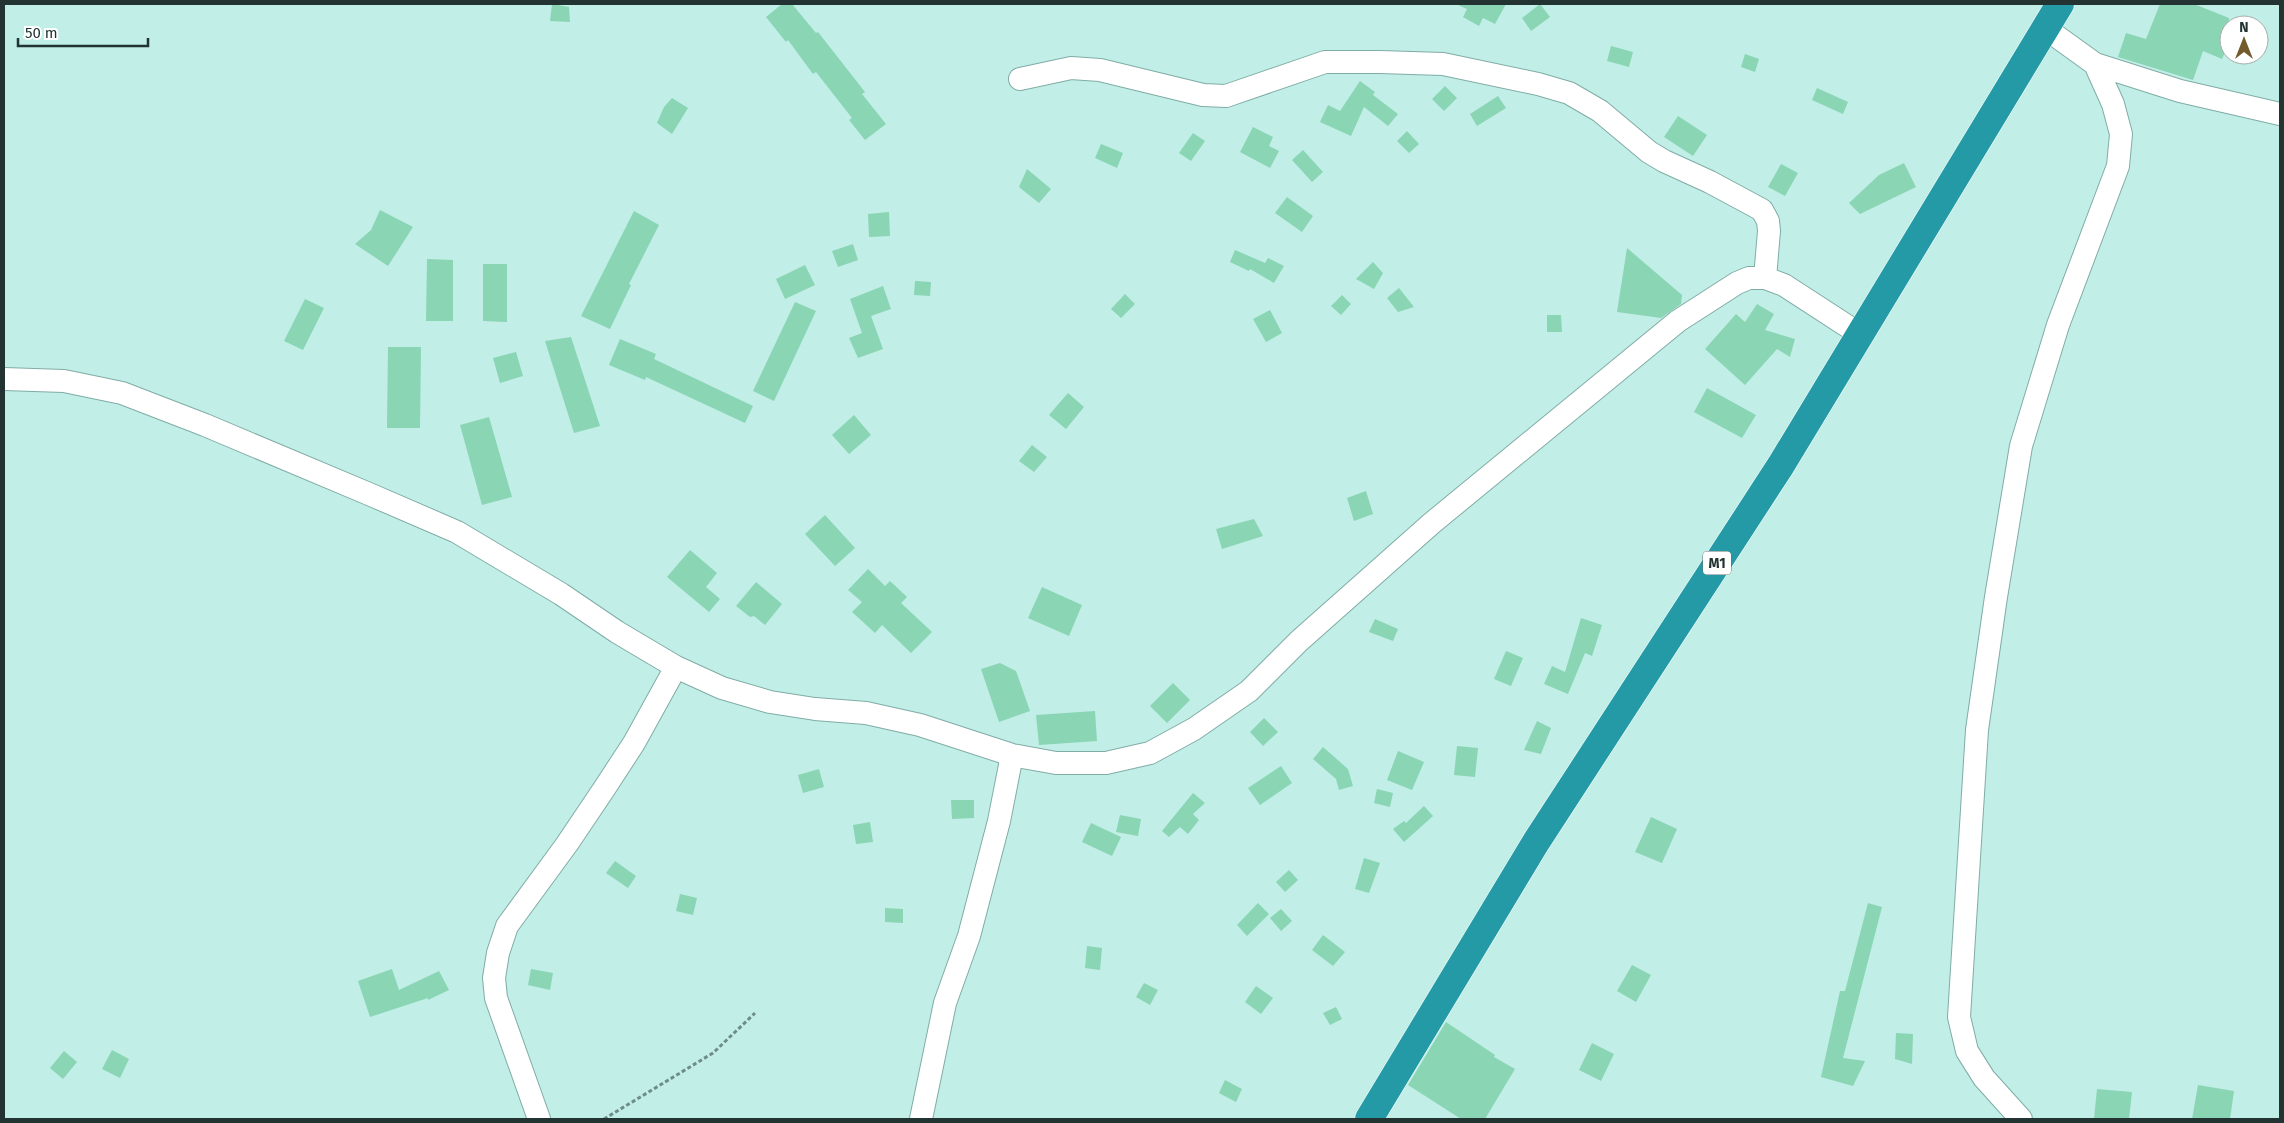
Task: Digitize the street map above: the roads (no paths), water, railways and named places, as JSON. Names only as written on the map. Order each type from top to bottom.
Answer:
[{"type":"highway","name":"M1","points":[[1369,1119],[1536,842],[1781,465],[1862,335],[2060,4]]},
{"type":"street","points":[[2045,28],[2095,64],[2180,92],[2280,114]]},
{"type":"street","points":[[1020,79],[1070,68],[1100,70],[1204,95],[1226,96],[1325,62],[1380,62],[1443,64],[1538,84],[1570,93],[1600,111],[1649,152],[1762,210],[1768,220],[1769,231],[1765,278]]},
{"type":"street","points":[[2022,1119],[1984,1078],[1967,1051],[1959,1017],[1977,730],[1996,597],[2021,446],[2058,325],[2118,166],[2122,134],[2113,104],[2095,64]]},
{"type":"street","points":[[4,379],[64,381],[122,393],[205,425],[369,494],[457,532],[561,594],[617,632],[676,667],[722,688],[770,702],[866,713],[920,725],[1012,755],[1056,762],[1106,762],[1150,753],[1194,729],[1249,691],[1299,641],[1432,523],[1678,320],[1737,284],[1749,278],[1765,278],[1784,285],[1862,335]]},
{"type":"street","points":[[539,1119],[496,998],[494,978],[498,953],[507,926],[568,844],[604,789],[634,743],[676,667]]},
{"type":"street","points":[[920,1119],[945,1003],[969,936],[999,821],[1012,755]]}]
